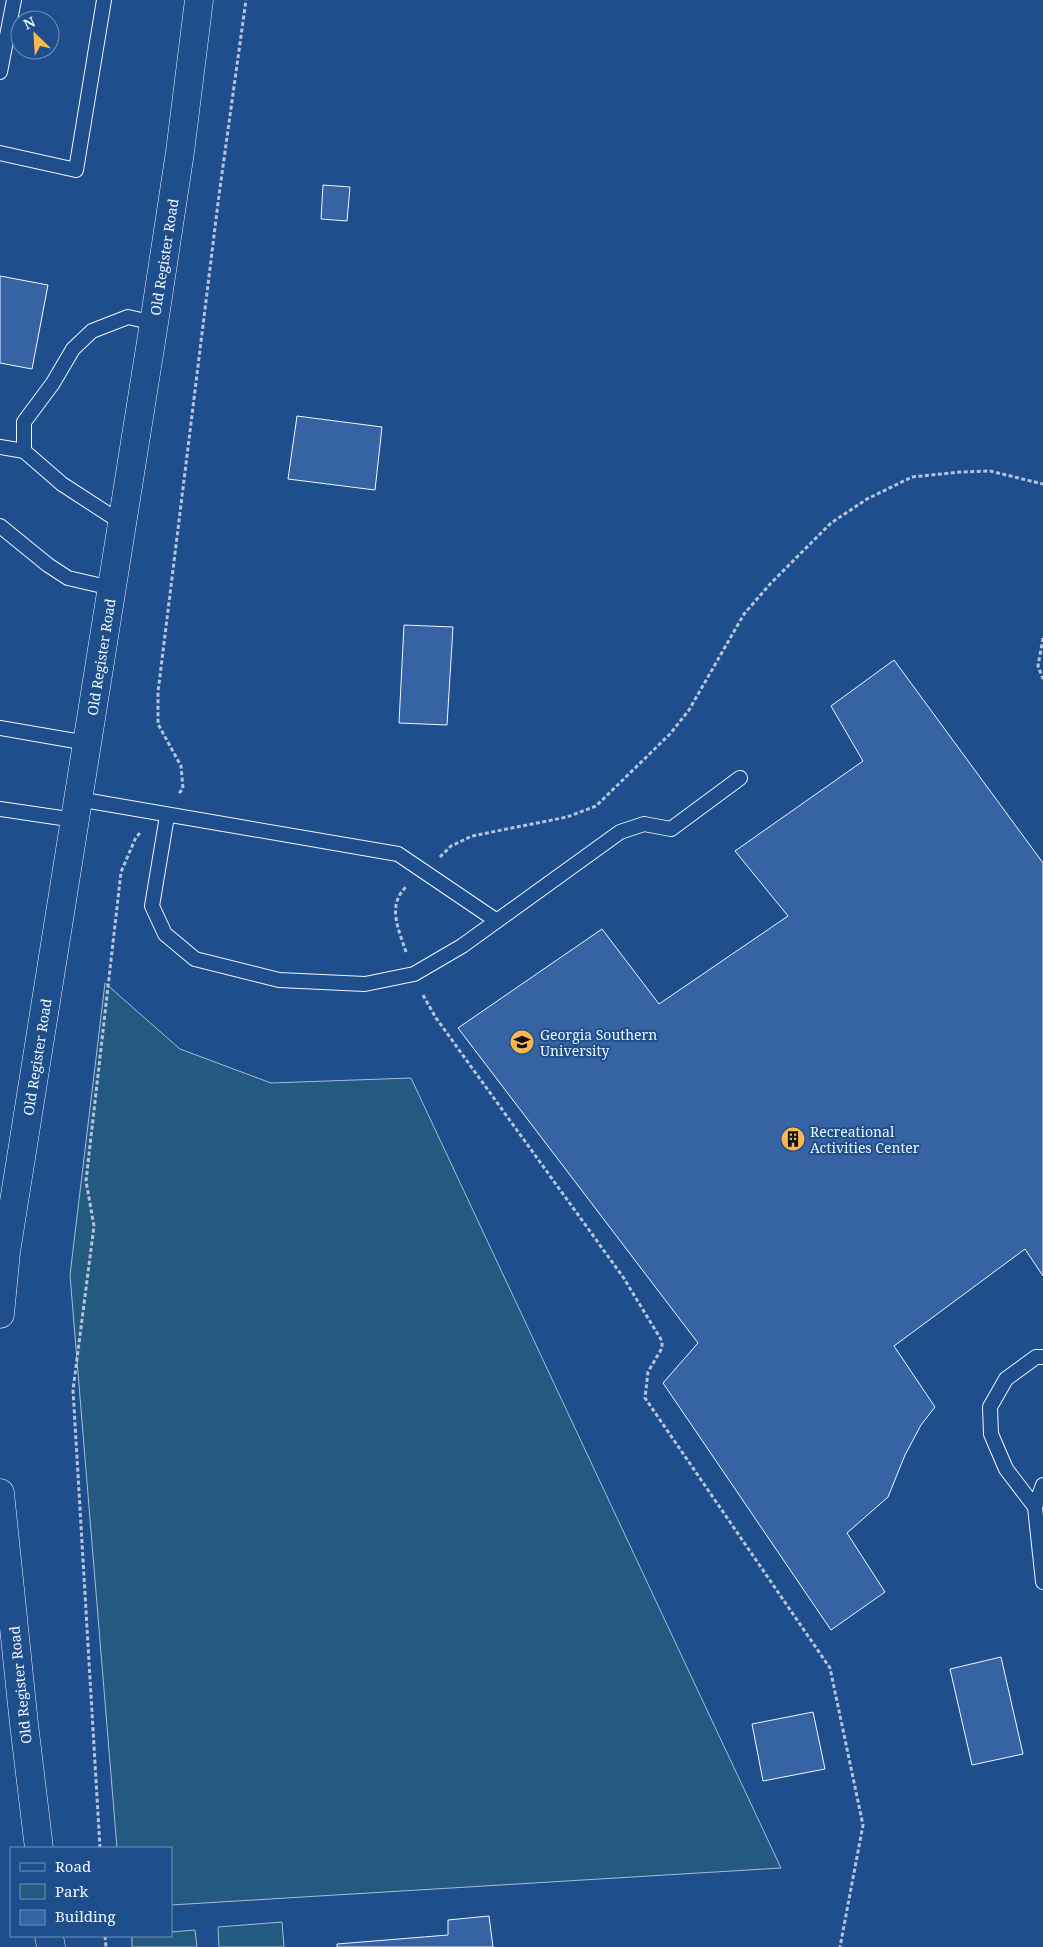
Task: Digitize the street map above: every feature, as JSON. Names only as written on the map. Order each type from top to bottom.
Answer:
[{"type":"street","name":"Old Register Road","points":[[0,1314],[3,1252],[77,810],[154,323],[180,152],[199,0]]},
{"type":"street","name":"Old Register Road","points":[[0,1493],[6,1608],[39,1847]]},
{"type":"lane","points":[[0,72],[2,52],[14,0]]},
{"type":"lane","points":[[0,153],[76,170],[104,0]]},
{"type":"lane","points":[[24,451],[24,422],[53,382],[72,349],[92,331],[128,317],[154,323]]},
{"type":"lane","points":[[0,447],[24,451],[62,484],[122,523]]},
{"type":"lane","points":[[0,526],[48,565],[68,578],[111,588]]},
{"type":"lane","points":[[0,728],[87,743]]},
{"type":"lane","points":[[167,816],[152,906],[165,934],[195,959],[279,980],[365,984],[414,974],[462,946],[620,832],[644,824],[671,829],[740,778]]},
{"type":"lane","points":[[0,809],[77,810],[167,816],[398,854],[497,921]]},
{"type":"lane","points":[[1035,1507],[1006,1469],[991,1434],[990,1407],[1006,1379],[1036,1357],[1043,1357]]},
{"type":"lane","points":[[1043,1485],[1035,1507],[1043,1582]]},
{"type":"path","points":[[840,1947],[863,1825],[830,1668],[645,1398],[648,1372],[662,1348],[662,1341],[623,1277],[436,1018],[414,974],[396,922],[396,903],[404,889],[451,846],[472,836],[567,817],[596,806],[670,734],[689,710],[744,614],[771,583],[832,523],[867,499],[912,478],[960,472],[990,471],[1043,484]]},
{"type":"path","points":[[1043,638],[1038,666],[1043,679]]},
{"type":"green space","points":[[105,983],[180,1049],[271,1083],[411,1078],[781,1868],[172,1905],[172,1847],[117,1847],[70,1275]]},
{"type":"green space","points":[[282,1922],[284,1947],[219,1947],[218,1927]]},
{"type":"green space","points":[[195,1930],[197,1947],[132,1947],[132,1937],[172,1937],[172,1932]]},
{"type":"building","points":[[323,185],[350,187],[347,221],[321,219]]},
{"type":"building","points":[[0,276],[48,285],[32,369],[0,363]]},
{"type":"building","points":[[297,416],[382,427],[375,490],[288,479]]},
{"type":"building","points":[[404,625],[453,627],[447,725],[399,723]]},
{"type":"building","name":"Recreational Activities Center","points":[[894,660],[1043,863],[1043,1276],[1025,1249],[894,1346],[935,1407],[921,1425],[905,1455],[888,1497],[847,1533],[885,1592],[831,1630],[663,1383],[698,1343],[458,1028],[602,929],[659,1004],[788,916],[735,851],[863,761],[831,706]]},
{"type":"building","points":[[1001,1657],[1023,1754],[972,1765],[950,1669]]},
{"type":"building","points":[[813,1712],[825,1769],[763,1781],[752,1724]]},
{"type":"building","points":[[489,1916],[493,1947],[337,1947],[337,1944],[448,1935],[448,1920]]},
{"type":"place","name":"Georgia Southern University","points":[[522,1042]]},
{"type":"place","name":"Recreational Activities Center","points":[[793,1139]]}]
